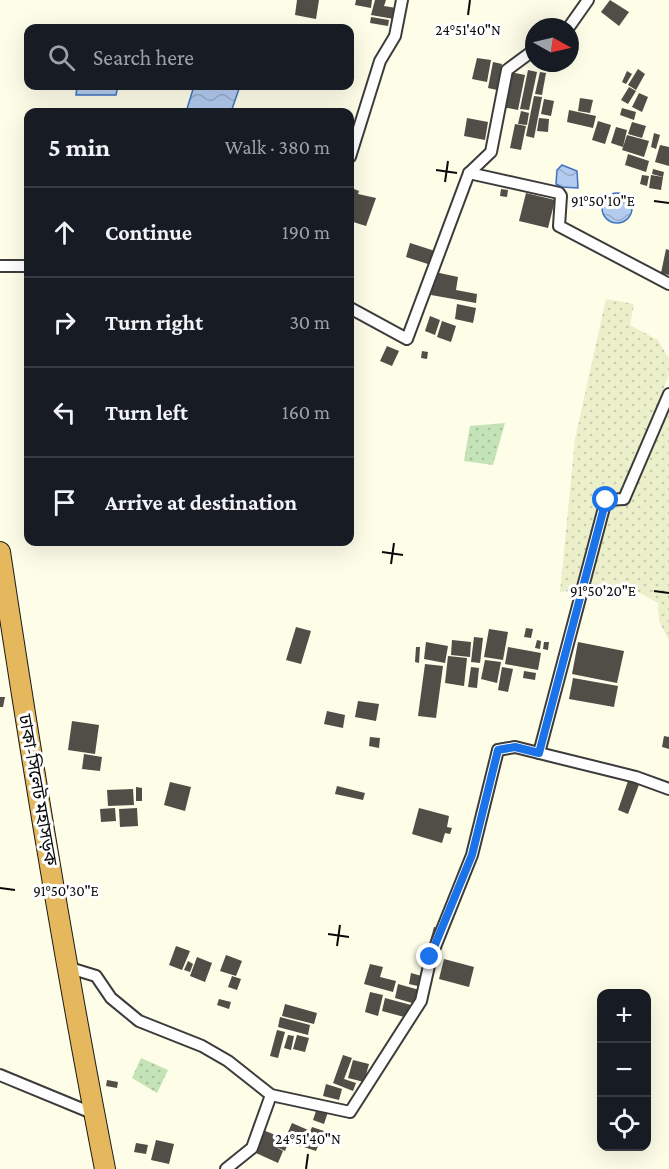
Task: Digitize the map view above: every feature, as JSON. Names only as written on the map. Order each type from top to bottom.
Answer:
[{"type":"highway","name":"ঢাকা-সিলেট মহাসড়ক","points":[[0,552],[27,734],[70,968],[93,1113],[105,1169]]},
{"type":"street","points":[[354,144],[380,61],[395,36],[402,0]]},
{"type":"street","points":[[575,18],[588,0]]},
{"type":"street","points":[[354,310],[407,339],[469,173],[491,152],[507,70],[525,57]]},
{"type":"street","points":[[469,173],[559,193],[561,196],[559,226],[669,284]]},
{"type":"street","points":[[0,266],[24,266]]},
{"type":"street","points":[[539,753],[606,500],[624,499],[669,394]]},
{"type":"street","points":[[70,968],[96,976],[111,998],[139,1022],[202,1046],[228,1061],[271,1095],[350,1112],[421,1001],[430,957],[472,855],[498,750],[515,747],[636,777],[669,789]]},
{"type":"street","points":[[0,1075],[93,1113]]},
{"type":"street","points":[[225,1169],[252,1149],[271,1095]]},
{"type":"green space","points":[[606,299],[634,304],[630,325],[658,340],[669,359],[669,375],[661,395],[669,398],[669,641],[659,621],[658,603],[628,586],[560,592],[575,439]]},
{"type":"green space","points":[[505,423],[493,465],[464,461],[470,426]]},
{"type":"green space","points":[[141,1058],[168,1070],[157,1093],[132,1078]]},
{"type":"water","points":[[77,90],[117,90],[116,95],[76,95]]},
{"type":"water","points":[[193,90],[239,90],[232,108],[187,108]]},
{"type":"water","points":[[562,165],[577,171],[578,188],[561,187],[556,184],[557,170]]},
{"type":"water","points":[[617,193],[627,198],[632,208],[627,218],[617,223],[607,218],[602,208],[607,198]]},
{"type":"building","points":[[297,0],[319,0],[316,19],[295,15]]},
{"type":"building","points":[[356,0],[372,0],[371,8],[355,5]]},
{"type":"building","points":[[375,0],[386,0],[384,6],[396,8],[394,19],[371,15]]},
{"type":"building","points":[[610,0],[629,12],[619,26],[601,12]]},
{"type":"building","points":[[371,17],[389,20],[388,26],[370,23]]},
{"type":"building","points":[[477,58],[491,60],[487,82],[472,79]]},
{"type":"building","points":[[493,62],[502,64],[497,90],[488,88]]},
{"type":"building","points":[[638,69],[645,74],[636,90],[628,85]]},
{"type":"building","points":[[627,71],[632,74],[626,84],[622,82]]},
{"type":"building","points":[[510,72],[525,75],[518,110],[503,107]]},
{"type":"building","points":[[528,72],[537,72],[529,110],[520,109]]},
{"type":"building","points":[[540,72],[546,73],[542,95],[535,94]]},
{"type":"building","points":[[629,87],[636,91],[628,104],[621,100]]},
{"type":"building","points":[[639,93],[648,97],[642,112],[632,107]]},
{"type":"building","points":[[534,96],[542,97],[534,138],[526,136]]},
{"type":"building","points":[[580,98],[593,100],[590,113],[578,111]]},
{"type":"building","points":[[544,99],[554,101],[551,116],[541,114]]},
{"type":"building","points":[[622,108],[636,112],[634,120],[620,115]]},
{"type":"building","points":[[569,110],[596,116],[593,128],[567,122]]},
{"type":"building","points":[[521,111],[529,113],[527,125],[518,124]]},
{"type":"building","points":[[467,118],[488,122],[485,140],[464,136]]},
{"type":"building","points":[[539,118],[549,119],[548,132],[537,131]]},
{"type":"building","points":[[598,121],[611,125],[605,144],[592,140]]},
{"type":"building","points":[[632,122],[646,126],[642,138],[628,134]]},
{"type":"building","points":[[515,124],[526,126],[521,150],[510,148]]},
{"type":"building","points":[[616,127],[627,130],[623,147],[611,143]]},
{"type":"building","points":[[654,133],[660,135],[656,149],[651,147]]},
{"type":"building","points":[[627,135],[649,141],[644,157],[622,150]]},
{"type":"building","points":[[660,145],[669,147],[669,166],[655,162]]},
{"type":"building","points":[[628,154],[649,161],[646,172],[625,165]]},
{"type":"building","points":[[653,169],[664,172],[663,177],[652,174]]},
{"type":"building","points":[[642,175],[649,176],[647,186],[640,184]]},
{"type":"building","points":[[651,175],[663,177],[661,190],[649,188]]},
{"type":"building","points":[[354,189],[359,191],[358,194],[376,198],[366,226],[354,222]]},
{"type":"building","points":[[501,189],[508,190],[507,197],[500,196]]},
{"type":"building","points":[[526,193],[555,200],[548,228],[519,221]]},
{"type":"building","points":[[410,243],[435,251],[431,265],[406,257]]},
{"type":"building","points":[[666,249],[669,250],[669,275],[661,273]]},
{"type":"building","points":[[435,272],[458,277],[456,290],[477,294],[476,303],[431,295]]},
{"type":"building","points":[[457,304],[476,308],[473,323],[455,319]]},
{"type":"building","points":[[430,316],[440,320],[435,335],[425,331]]},
{"type":"building","points":[[442,321],[456,326],[451,342],[437,337]]},
{"type":"building","points":[[387,346],[399,351],[392,366],[380,361]]},
{"type":"building","points":[[422,351],[428,352],[427,359],[421,358]]},
{"type":"building","points":[[296,627],[311,631],[301,664],[286,660]]},
{"type":"building","points":[[526,628],[533,629],[531,638],[524,637]]},
{"type":"building","points":[[489,629],[508,632],[503,660],[484,657]]},
{"type":"building","points":[[474,637],[483,638],[480,663],[471,662]]},
{"type":"building","points":[[452,640],[471,642],[470,657],[451,655]]},
{"type":"building","points":[[537,640],[541,641],[540,649],[535,648]]},
{"type":"building","points":[[426,642],[448,646],[445,663],[424,659]]},
{"type":"building","points":[[544,642],[549,642],[548,650],[543,649]]},
{"type":"building","points":[[578,642],[624,651],[617,683],[572,674]]},
{"type":"building","points":[[416,647],[420,647],[419,663],[415,662]]},
{"type":"building","points":[[508,647],[541,653],[538,670],[505,664]]},
{"type":"building","points":[[448,656],[467,658],[464,686],[445,683]]},
{"type":"building","points":[[485,660],[501,662],[497,683],[481,679]]},
{"type":"building","points":[[425,664],[443,666],[436,718],[418,716]]},
{"type":"building","points":[[471,667],[479,668],[477,688],[468,687]]},
{"type":"building","points":[[502,667],[513,669],[508,692],[498,690]]},
{"type":"building","points":[[524,671],[536,673],[535,680],[523,678]]},
{"type":"building","points":[[573,678],[618,686],[614,707],[569,699]]},
{"type":"building","points":[[0,697],[5,697],[3,707],[0,707]]},
{"type":"building","points":[[358,701],[379,704],[376,721],[355,717]]},
{"type":"building","points":[[327,711],[345,715],[343,728],[324,724]]},
{"type":"building","points":[[72,721],[99,725],[95,754],[68,750]]},
{"type":"building","points":[[664,736],[669,737],[669,749],[662,747]]},
{"type":"building","points":[[370,737],[380,738],[379,748],[369,746]]},
{"type":"building","points":[[84,754],[102,757],[100,771],[82,769]]},
{"type":"building","points":[[629,778],[640,782],[628,814],[618,810]]},
{"type":"building","points":[[170,782],[191,787],[185,811],[164,805]]},
{"type":"building","points":[[337,786],[365,793],[363,800],[335,794]]},
{"type":"building","points":[[136,787],[142,788],[142,801],[136,801]]},
{"type":"building","points":[[133,789],[134,805],[108,806],[107,790]]},
{"type":"building","points":[[115,808],[116,821],[101,822],[100,809]]},
{"type":"building","points":[[137,808],[138,826],[120,827],[119,809]]},
{"type":"building","points":[[419,808],[449,816],[447,827],[452,828],[450,834],[445,833],[442,843],[412,834]]},
{"type":"building","points":[[434,927],[440,928],[436,942],[430,941]]},
{"type":"building","points":[[176,946],[190,951],[182,970],[169,965]]},
{"type":"building","points":[[226,955],[242,961],[236,976],[220,971]]},
{"type":"building","points":[[197,957],[212,963],[205,982],[190,976]]},
{"type":"building","points":[[444,959],[474,967],[469,987],[439,979]]},
{"type":"building","points":[[188,961],[193,964],[190,972],[184,970]]},
{"type":"building","points":[[370,964],[383,967],[380,977],[396,981],[393,992],[364,984]]},
{"type":"building","points":[[411,973],[425,977],[422,987],[409,984]]},
{"type":"building","points":[[232,976],[241,979],[237,990],[228,987]]},
{"type":"building","points":[[398,984],[423,991],[419,1005],[395,998]]},
{"type":"building","points":[[370,992],[383,995],[378,1016],[365,1012]]},
{"type":"building","points":[[385,998],[411,1005],[408,1018],[382,1011]]},
{"type":"building","points":[[219,999],[231,1002],[229,1009],[217,1005]]},
{"type":"building","points":[[285,1004],[317,1013],[314,1024],[282,1016]]},
{"type":"building","points":[[280,1017],[310,1025],[308,1035],[278,1027]]},
{"type":"building","points":[[277,1030],[285,1032],[278,1058],[270,1056]]},
{"type":"building","points":[[288,1035],[294,1036],[291,1050],[284,1048]]},
{"type":"building","points":[[297,1035],[309,1038],[305,1052],[293,1049]]},
{"type":"building","points":[[343,1055],[352,1058],[344,1079],[356,1083],[353,1091],[333,1083]]},
{"type":"building","points":[[353,1060],[369,1064],[364,1082],[348,1078]]},
{"type":"building","points":[[107,1080],[118,1082],[117,1088],[106,1086]]},
{"type":"building","points":[[326,1084],[342,1089],[339,1100],[323,1096]]},
{"type":"building","points":[[317,1108],[328,1112],[324,1124],[313,1120]]},
{"type":"building","points":[[292,1123],[308,1130],[301,1147],[289,1141],[285,1151],[274,1146],[283,1151],[278,1163],[256,1153],[263,1130],[285,1139]]},
{"type":"building","points":[[312,1127],[324,1131],[316,1151],[304,1147]]},
{"type":"building","points":[[156,1140],[174,1144],[169,1164],[151,1160]]},
{"type":"building","points":[[136,1143],[148,1145],[146,1154],[134,1152]]},
{"type":"route","points":[[430,957],[472,855],[498,750],[515,747],[539,753],[606,500]]}]
